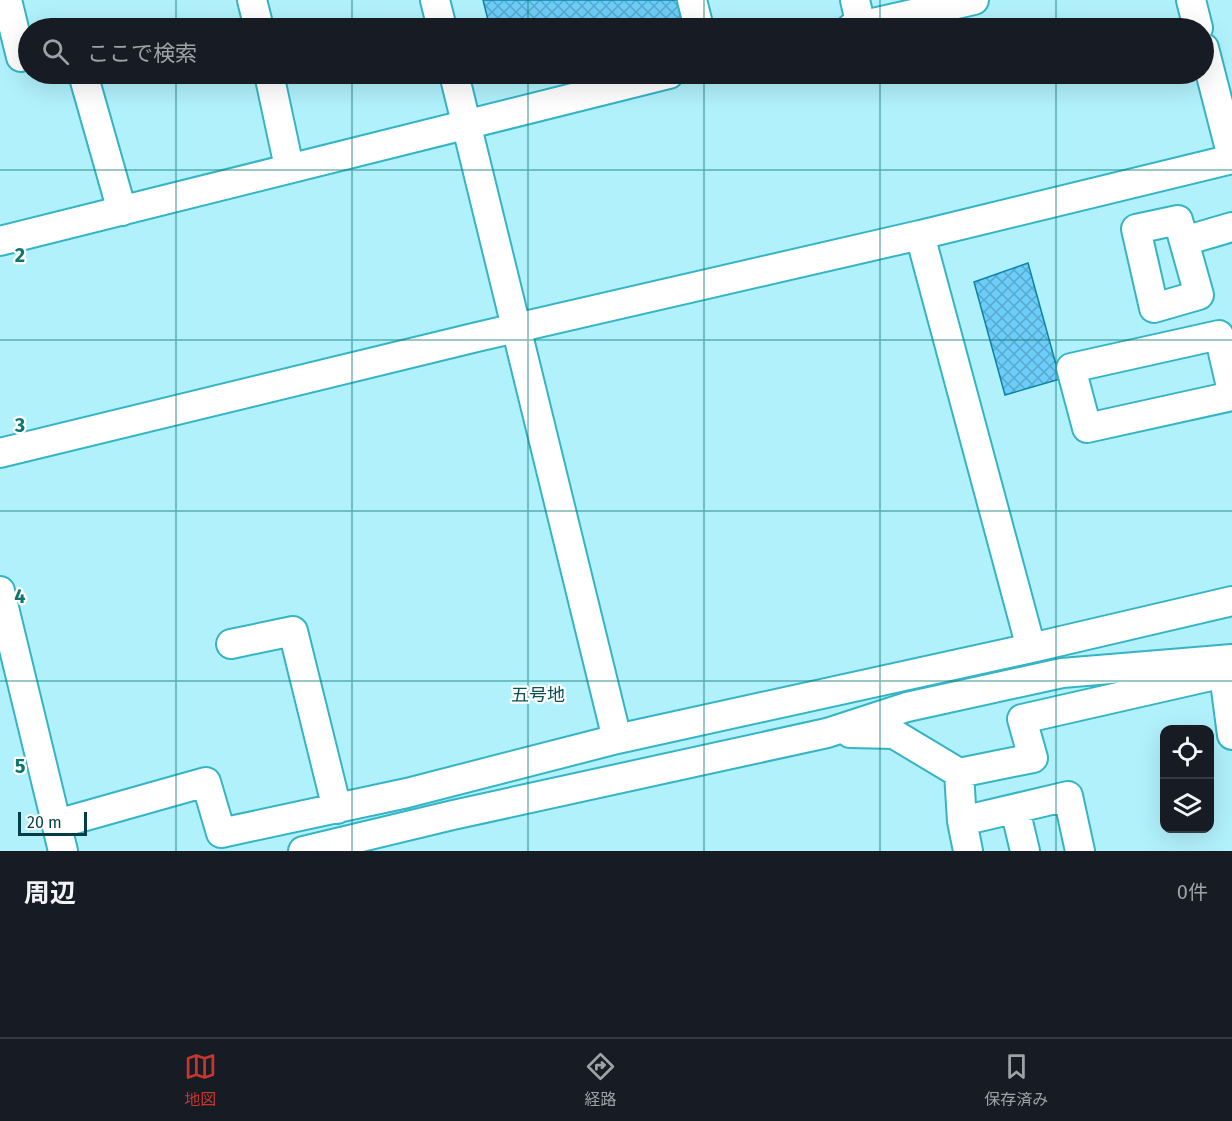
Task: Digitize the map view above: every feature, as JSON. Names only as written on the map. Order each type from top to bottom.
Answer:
[{"type":"street","points":[[7,0],[16,59]]},
{"type":"street","points":[[252,0],[256,18]]},
{"type":"street","points":[[435,0],[440,18]]},
{"type":"street","points":[[692,0],[696,18]]},
{"type":"street","points":[[856,18],[974,0]]},
{"type":"street","points":[[1191,0],[1196,18]]},
{"type":"street","points":[[86,84],[122,211]]},
{"type":"street","points":[[271,84],[289,167]]},
{"type":"street","points":[[457,84],[514,329],[617,739]]},
{"type":"street","points":[[0,241],[628,84]]},
{"type":"street","points":[[0,453],[514,329],[920,235],[1232,158],[1212,84]]},
{"type":"street","points":[[1199,294],[1154,308],[1136,229],[1178,219],[1199,294],[1207,338]]},
{"type":"street","points":[[1184,240],[1232,227]]},
{"type":"street","points":[[920,235],[1031,648]]},
{"type":"street","points":[[1232,392],[1220,335],[1071,368],[1087,428],[1232,396]]},
{"type":"street","points":[[0,591],[63,851]]},
{"type":"street","points":[[57,824],[206,782],[221,833],[337,809],[617,739],[1031,648],[1232,601]]},
{"type":"street","points":[[231,644],[293,631],[337,809]]},
{"type":"street","points":[[827,733],[894,734],[959,773],[1033,758],[1022,719],[1229,668]]},
{"type":"street","points":[[303,851],[453,815],[827,733],[907,707],[1062,673],[1229,668]]},
{"type":"street","points":[[1229,668],[1232,735]]},
{"type":"street","points":[[959,773],[962,821],[968,851]]},
{"type":"street","points":[[962,821],[1068,796],[1080,851]]},
{"type":"street","points":[[1015,808],[1025,851]]},
{"type":"building","points":[[483,0],[677,0],[681,18],[488,18]]},
{"type":"building","points":[[1028,263],[1060,379],[1005,395],[974,282]]},
{"type":"district","name":"五号地","points":[[538,695]]}]
